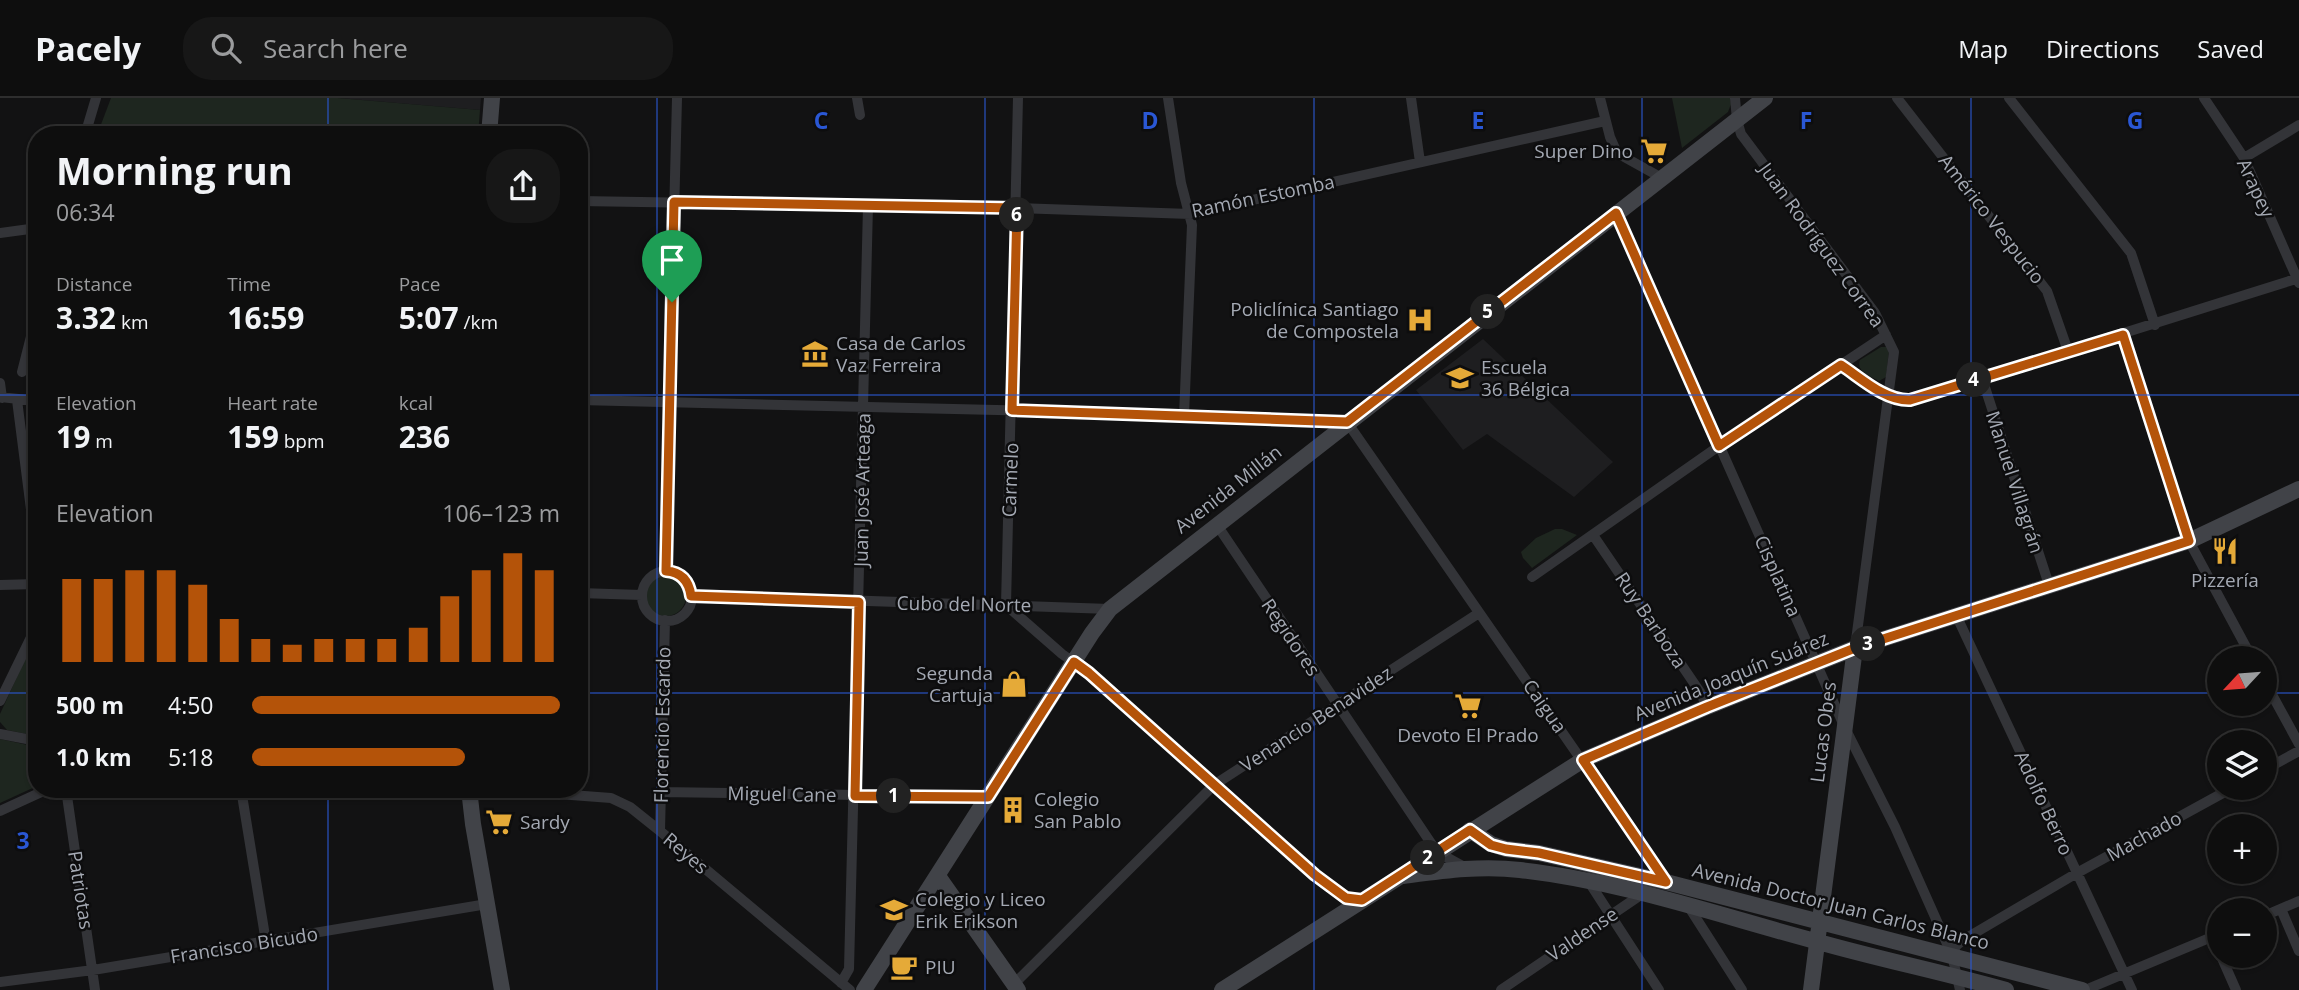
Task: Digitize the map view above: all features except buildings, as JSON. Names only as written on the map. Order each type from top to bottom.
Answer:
[{"type":"street","points":[[88,126],[96,98]]},
{"type":"street","points":[[490,126],[492,98]]},
{"type":"street","points":[[666,571],[677,98]]},
{"type":"street","points":[[857,98],[860,115]]},
{"type":"street","name":"Carmelo","points":[[1006,605],[1018,98]]},
{"type":"street","points":[[1168,98],[1181,183],[1192,232],[1184,416]]},
{"type":"street","points":[[1411,98],[1420,162]]},
{"type":"street","points":[[1600,98],[1617,153],[1662,178]]},
{"type":"street","name":"Juan Rodríguez Correa","points":[[1735,98],[1741,134],[1875,313],[1895,352],[1889,396]]},
{"type":"street","name":"Avenida Millán","points":[[864,990],[1110,609],[1765,98]]},
{"type":"street","name":"Américo Vespucio","points":[[1896,98],[2047,291],[2068,351]]},
{"type":"street","points":[[2009,98],[2131,253],[2155,325]]},
{"type":"street","name":"Arapey","points":[[2204,98],[2244,158],[2298,280]]},
{"type":"street","name":"Ramón Estomba","points":[[588,201],[1017,208],[1190,214],[1605,121]]},
{"type":"street","points":[[2244,158],[2299,124]]},
{"type":"street","name":"Juan José Arteaga","points":[[846,986],[849,969],[855,796],[868,206]]},
{"type":"street","name":"Cisplatina","points":[[1616,213],[1845,727],[1895,827],[1952,955],[1958,983]]},
{"type":"street","points":[[0,233],[28,229]]},
{"type":"street","points":[[1841,365],[1889,396],[1910,400],[2298,280]]},
{"type":"street","points":[[1532,577],[1719,446],[1886,335]]},
{"type":"street","points":[[2123,335],[2189,541],[2246,646]]},
{"type":"street","points":[[22,372],[28,348]]},
{"type":"street","name":"Manuel Villagrán","points":[[1982,378],[2049,585]]},
{"type":"street","points":[[0,383],[1,398],[28,401]]},
{"type":"street","name":"Lucas Obes","points":[[1811,990],[1889,396]]},
{"type":"street","points":[[17,400],[28,486]]},
{"type":"street","points":[[588,400],[1012,410],[1347,422]]},
{"type":"street","name":"Caigua","points":[[1347,422],[1666,882],[1687,905],[1742,990]]},
{"type":"street","name":"Avenida Joaquín Suárez","points":[[1222,990],[1583,760],[1855,648],[2189,541],[2299,489]]},
{"type":"street","name":"Regidores","points":[[1217,525],[1437,852]]},
{"type":"street","name":"Ruy Barboza","points":[[1593,535],[1700,692],[1707,707]]},
{"type":"street","points":[[588,593],[642,595],[649,578],[666,571],[685,579],[691,596]]},
{"type":"street","points":[[0,585],[28,584]]},
{"type":"street","name":"Florencio Escardo","points":[[642,595],[643,604],[649,613],[665,620],[673,620],[685,612],[691,596]]},
{"type":"street","name":"Cubo del Norte","points":[[691,596],[1110,609]]},
{"type":"street","points":[[1006,605],[1089,673],[1338,894],[1362,900]]},
{"type":"street","name":"Venancio Benavidez","points":[[1016,987],[1214,785],[1479,613]]},
{"type":"street","name":"Adolfo Berro","points":[[1957,617],[2132,990]]},
{"type":"street","name":"Florencio Escardo","points":[[660,831],[665,620]]},
{"type":"street","points":[[0,701],[28,643]]},
{"type":"street","points":[[2277,704],[2299,744]]},
{"type":"street","points":[[0,734],[28,739]]},
{"type":"street","points":[[2277,763],[2299,751]]},
{"type":"street","name":"Miguel Cane","points":[[660,792],[988,797]]},
{"type":"street","name":"Reyes","points":[[588,796],[611,798],[630,807],[846,986]]},
{"type":"street","points":[[0,811],[28,798]]},
{"type":"street","name":"Patriotas","points":[[66,798],[95,990]]},
{"type":"street","points":[[242,798],[266,942]]},
{"type":"street","points":[[470,798],[502,990]]},
{"type":"street","name":"Machado","points":[[1952,955],[1955,946],[1963,940],[2077,873],[2210,800]]},
{"type":"street","name":"Avenida Doctor Juan Carlos Blanco","points":[[1470,830],[1491,845],[1506,849],[1539,853],[1666,882],[2084,990]]},
{"type":"street","points":[[1437,852],[1466,869]]},
{"type":"street","name":"Avenida Doctor Juan Carlos Blanco","points":[[1397,877],[1466,869],[1518,869],[1589,882],[1687,905],[1958,983],[2006,990]]},
{"type":"street","points":[[939,876],[1016,987]]},
{"type":"street","points":[[1589,882],[1659,990]]},
{"type":"street","name":"Valdense","points":[[1501,990],[1641,894],[1666,882]]},
{"type":"street","points":[[2277,911],[2299,901]]},
{"type":"street","name":"Francisco Bicudo","points":[[0,982],[93,970],[487,904]]},
{"type":"street","points":[[2281,909],[2299,951]]},
{"type":"street","points":[[2084,990],[2207,939]]},
{"type":"street","points":[[2226,968],[2236,990]]},
{"type":"shaded area","points":[[111,98],[338,98],[480,110],[479,126],[100,126]]},
{"type":"shaded area","points":[[338,98],[481,98],[480,110]]},
{"type":"shaded area","points":[[1672,98],[1730,98],[1731,104],[1728,112],[1682,148]]},
{"type":"shaded area","points":[[1483,339],[1613,462],[1574,497],[1487,434],[1463,450],[1416,390]]},
{"type":"shaded area","points":[[1881,347],[1886,347],[1889,351],[1886,377],[1879,381],[1865,373],[1859,364],[1860,360]]},
{"type":"shaded area","points":[[1555,529],[1577,535],[1532,568],[1521,552],[1536,538]]},
{"type":"shaded area","points":[[666,576],[674,577],[680,582],[685,588],[685,604],[680,610],[674,615],[666,616],[658,615],[652,610],[647,604],[646,596],[647,588],[652,582],[658,577]]},
{"type":"shaded area","points":[[28,653],[28,734],[7,730],[0,722],[0,714]]},
{"type":"shaded area","points":[[0,739],[28,745],[28,790],[0,803]]},
{"type":"place","name":"Super Dino","points":[[1654,151]]},
{"type":"place","name":"Policlínica Santiago de Compostela","points":[[1420,320]]},
{"type":"place","name":"Casa de Carlos Vaz Ferreira","points":[[815,354]]},
{"type":"place","name":"Escuela 36 Bélgica","points":[[1460,378]]},
{"type":"place","name":"Pizzería","points":[[2225,551]]},
{"type":"place","name":"Segunda Cartuja","points":[[1014,684]]},
{"type":"place","name":"Devoto El Prado","points":[[1468,706]]},
{"type":"place","name":"Colegio San Pablo","points":[[1013,810]]},
{"type":"place","name":"Sardy","points":[[499,822]]},
{"type":"place","name":"Colegio y Liceo Erik Erikson","points":[[894,910]]},
{"type":"place","name":"PIU","points":[[904,967]]},
{"type":"route","points":[[674,202],[1017,208],[1012,410],[1347,422],[1616,213],[1719,446],[1841,365],[1889,396],[1910,400],[2123,335],[2189,541],[1855,648],[1583,760],[1666,882],[1539,853],[1506,849],[1491,845],[1470,830],[1362,900],[1355,900],[1338,894],[1315,875],[1074,662],[988,797],[855,796],[859,602],[691,596],[690,586],[685,579],[666,571],[672,302],[674,202]]}]
